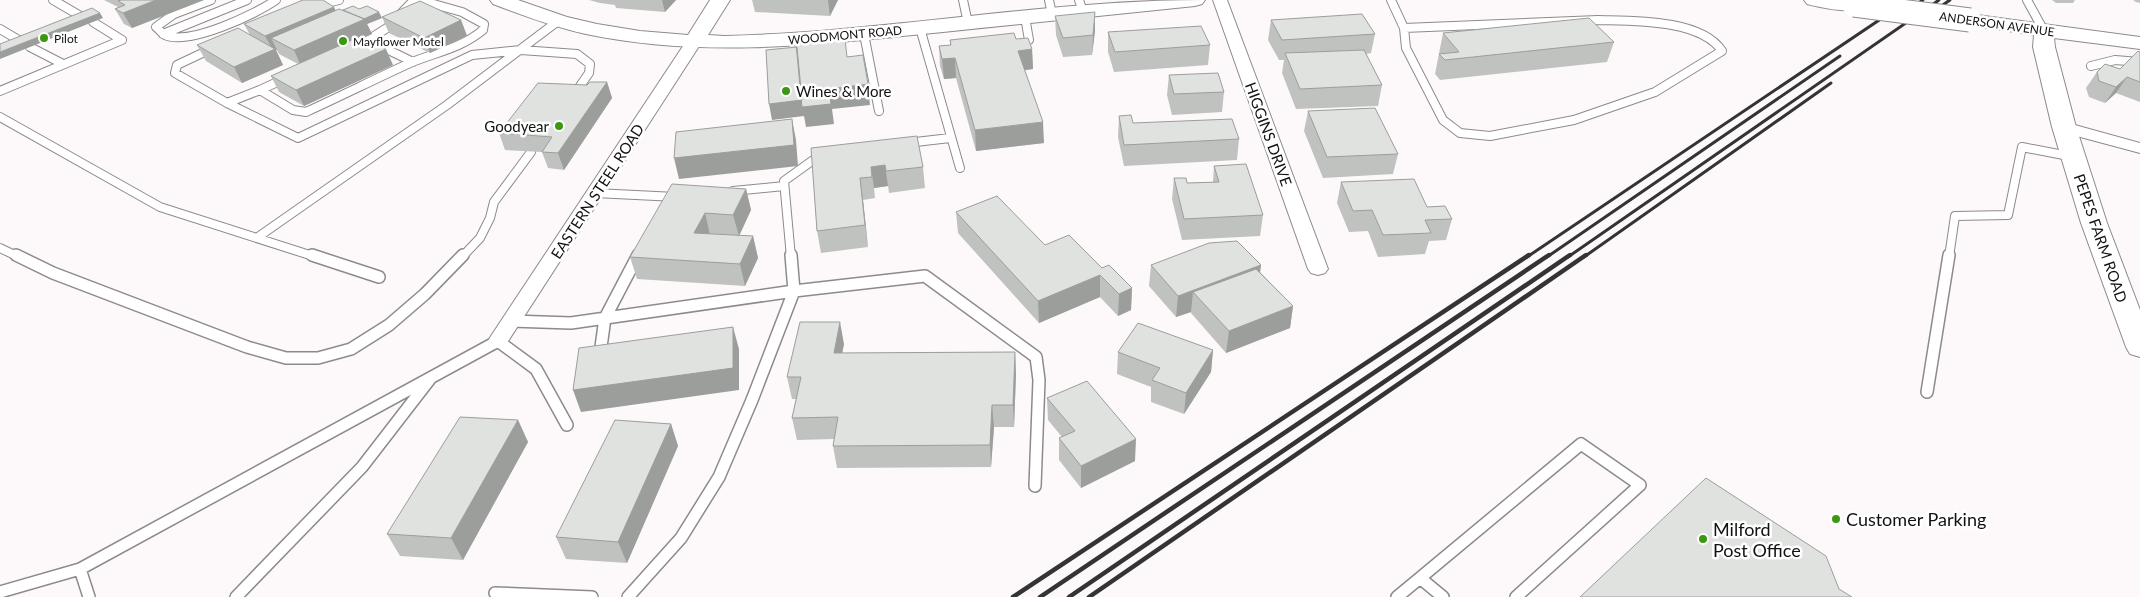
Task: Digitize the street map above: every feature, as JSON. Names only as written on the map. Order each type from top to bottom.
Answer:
[{"type":"main road","name":"WOODMONT ROAD","points":[[500,0],[558,21],[617,34],[695,40],[792,40],[1025,17],[1050,7],[1195,0]]},
{"type":"main road","points":[[695,40],[720,0]]},
{"type":"main road","name":"ANDERSON AVENUE","points":[[1814,0],[2140,43]]},
{"type":"main road","points":[[2044,31],[2044,48],[2064,127]]},
{"type":"main road","name":"PEPES FARM ROAD","points":[[2064,127],[2075,157],[2094,223],[2140,347]]},
{"type":"street","name":"HIGGINS DRIVE","points":[[1220,0],[1318,268]]},
{"type":"street","name":"EASTERN STEEL ROAD","points":[[498,341],[695,40]]},
{"type":"street","points":[[2064,127],[2140,148]]},
{"type":"lane","points":[[53,0],[84,18]]},
{"type":"lane","points":[[211,0],[160,23],[156,27],[163,34],[177,38],[196,36],[269,6],[276,0]]},
{"type":"lane","points":[[163,34],[247,0]]},
{"type":"lane","points":[[304,9],[339,0]]},
{"type":"lane","points":[[359,44],[387,28],[414,0]]},
{"type":"lane","points":[[260,90],[293,110],[306,112],[413,62],[438,55],[473,38],[484,28],[484,24],[478,20],[444,6],[419,0]]},
{"type":"lane","points":[[964,0],[968,23]]},
{"type":"lane","points":[[1391,0],[1404,28],[1406,48],[1443,120],[1460,133],[1490,136],[1574,120],[1655,92],[1722,51],[1716,42],[1699,32],[1650,22],[1598,20],[1404,28]]},
{"type":"lane","points":[[2027,0],[2034,16],[2044,31]]},
{"type":"lane","points":[[1012,46],[1021,45],[1029,40],[1025,17]]},
{"type":"lane","points":[[258,237],[447,105],[558,21]]},
{"type":"lane","points":[[0,91],[122,40],[93,22]]},
{"type":"lane","points":[[920,28],[931,53],[950,138],[960,168]]},
{"type":"lane","points":[[0,30],[22,42]]},
{"type":"lane","points":[[864,34],[879,111]]},
{"type":"lane","points":[[368,40],[413,62]]},
{"type":"lane","points":[[224,43],[189,58],[174,70],[175,73],[227,103],[298,138],[472,55],[520,50],[577,54],[590,64],[589,73],[569,100]]},
{"type":"lane","points":[[30,47],[63,64]]},
{"type":"lane","points":[[2091,66],[2107,60],[2123,58],[2140,62]]},
{"type":"lane","points":[[227,103],[296,73]]},
{"type":"lane","points":[[0,117],[160,207],[379,277]]},
{"type":"lane","points":[[892,144],[950,138]]},
{"type":"lane","points":[[1927,392],[1955,216],[2008,215],[2022,147],[2075,157]]},
{"type":"lane","points":[[628,597],[681,538],[719,477],[752,400],[794,291],[784,181],[824,152],[834,151]]},
{"type":"lane","points":[[0,248],[54,273],[247,348],[286,358],[318,358],[351,349],[389,325],[425,294],[480,238],[490,218],[494,202],[531,152]]},
{"type":"lane","points":[[726,192],[784,186]]},
{"type":"lane","points":[[595,193],[666,202],[688,196]]},
{"type":"lane","points":[[601,347],[605,318],[646,241]]},
{"type":"lane","points":[[511,321],[571,323],[794,291],[924,276],[1036,357],[1039,380],[1035,486]]},
{"type":"lane","points":[[0,592],[80,569],[498,341],[536,369],[567,425]]},
{"type":"lane","points":[[236,597],[362,467],[432,376]]},
{"type":"lane","points":[[1396,597],[1581,444],[1640,485],[1516,597]]},
{"type":"lane","points":[[80,569],[90,597]]},
{"type":"lane","points":[[1420,578],[1444,597]]},
{"type":"lane","points":[[495,593],[592,597]]},
{"type":"building","points":[[156,0],[123,13],[115,9],[125,5],[118,1]]},
{"type":"building","points":[[303,0],[323,0],[334,7],[265,36],[244,24]]},
{"type":"building","points":[[420,1],[461,20],[424,38],[382,17]]},
{"type":"building","points":[[353,6],[359,9],[367,6],[379,12],[364,19],[343,10]]},
{"type":"building","points":[[92,8],[100,13],[0,52],[0,44]]},
{"type":"building","points":[[339,9],[365,19],[294,50],[271,38]]},
{"type":"building","points":[[1095,12],[1093,35],[1063,38],[1055,16]]},
{"type":"building","points":[[1362,14],[1375,34],[1282,40],[1271,20]]},
{"type":"building","points":[[1589,18],[1614,42],[1445,60],[1439,54],[1459,52],[1443,33]]},
{"type":"building","points":[[1201,26],[1210,45],[1115,52],[1108,32]]},
{"type":"building","points":[[238,28],[275,49],[234,67],[197,45]]},
{"type":"building","points":[[1014,33],[1016,39],[1028,38],[1032,49],[1018,51],[1043,122],[975,130],[955,58],[942,59],[939,46],[951,45],[950,40]]},
{"type":"building","points":[[361,36],[386,49],[296,90],[271,76]]},
{"type":"building","points":[[845,39],[847,57],[863,55],[868,84],[829,89],[831,104],[802,107],[796,44]]},
{"type":"building","name":"Wines & More","points":[[797,47],[802,100],[769,104],[766,50]]},
{"type":"building","points":[[1364,50],[1382,85],[1300,89],[1285,53]]},
{"type":"building","points":[[2138,51],[2140,52],[2140,82],[2127,77],[2116,87],[2099,81],[2097,72],[2105,64],[2120,69]]},
{"type":"building","points":[[1218,73],[1224,92],[1174,94],[1169,75]]},
{"type":"building","points":[[590,82],[607,82],[558,153],[542,152],[552,137],[499,133],[538,83],[587,85]]},
{"type":"building","points":[[1375,108],[1398,154],[1327,157],[1308,111]]},
{"type":"building","points":[[1131,115],[1133,123],[1232,119],[1239,139],[1124,145],[1119,116]]},
{"type":"building","points":[[792,119],[794,145],[674,158],[676,132]]},
{"type":"building","points":[[917,136],[923,167],[886,171],[885,165],[871,167],[872,177],[860,178],[865,225],[817,231],[811,148]]},
{"type":"building","points":[[1246,164],[1263,215],[1184,219],[1174,178],[1186,178],[1187,183],[1219,182],[1214,166]]},
{"type":"building","points":[[1414,179],[1427,207],[1445,206],[1452,219],[1425,220],[1431,233],[1383,235],[1372,210],[1353,211],[1341,182]]},
{"type":"building","points":[[672,184],[746,189],[733,215],[705,213],[694,233],[753,236],[740,264],[630,257]]},
{"type":"building","points":[[997,196],[1045,245],[1069,235],[1102,268],[1109,265],[1132,288],[1119,294],[1100,275],[1038,301],[956,212]]},
{"type":"building","points":[[1237,241],[1261,265],[1178,296],[1151,265],[1209,243]]},
{"type":"building","points":[[1256,269],[1293,306],[1229,331],[1193,292]]},
{"type":"building","points":[[800,322],[840,322],[834,353],[1015,352],[1013,405],[992,405],[990,445],[833,446],[838,417],[792,418],[801,377],[787,377]]},
{"type":"building","points":[[1138,323],[1213,350],[1186,393],[1152,380],[1160,368],[1118,352]]},
{"type":"building","points":[[733,327],[733,368],[573,390],[579,348]]},
{"type":"building","points":[[1087,381],[1136,439],[1081,466],[1059,438],[1075,431],[1047,398]]},
{"type":"building","points":[[460,417],[518,420],[451,538],[387,534]]},
{"type":"building","points":[[615,420],[671,424],[618,542],[556,537]]},
{"type":"building","name":"Milford Post Office","points":[[1706,478],[1826,556],[1839,589],[1852,597],[1580,597]]},
{"type":"railway","points":[[1527,257],[1909,0]]},
{"type":"railway","points":[[1904,12],[1923,0]]},
{"type":"railway","points":[[1568,257],[1939,0]]},
{"type":"railway","points":[[1934,11],[1950,0]]},
{"type":"railway","points":[[1547,257],[1840,56]]},
{"type":"railway","points":[[1584,257],[1831,83]]},
{"type":"railway","points":[[1013,597],[1529,255]]},
{"type":"railway","points":[[1040,597],[1549,255]]},
{"type":"railway","points":[[1069,597],[1570,255]]},
{"type":"railway","points":[[1089,597],[1586,255]]},
{"type":"place","name":"Pilot","points":[[44,38]]},
{"type":"place","name":"Mayflower Motel","points":[[343,41]]},
{"type":"place","name":"Wines & More","points":[[786,91]]},
{"type":"place","name":"Goodyear","points":[[559,126]]},
{"type":"place","name":"Customer Parking","points":[[1836,519]]},
{"type":"place","name":"Milford Post Office","points":[[1703,539]]}]
